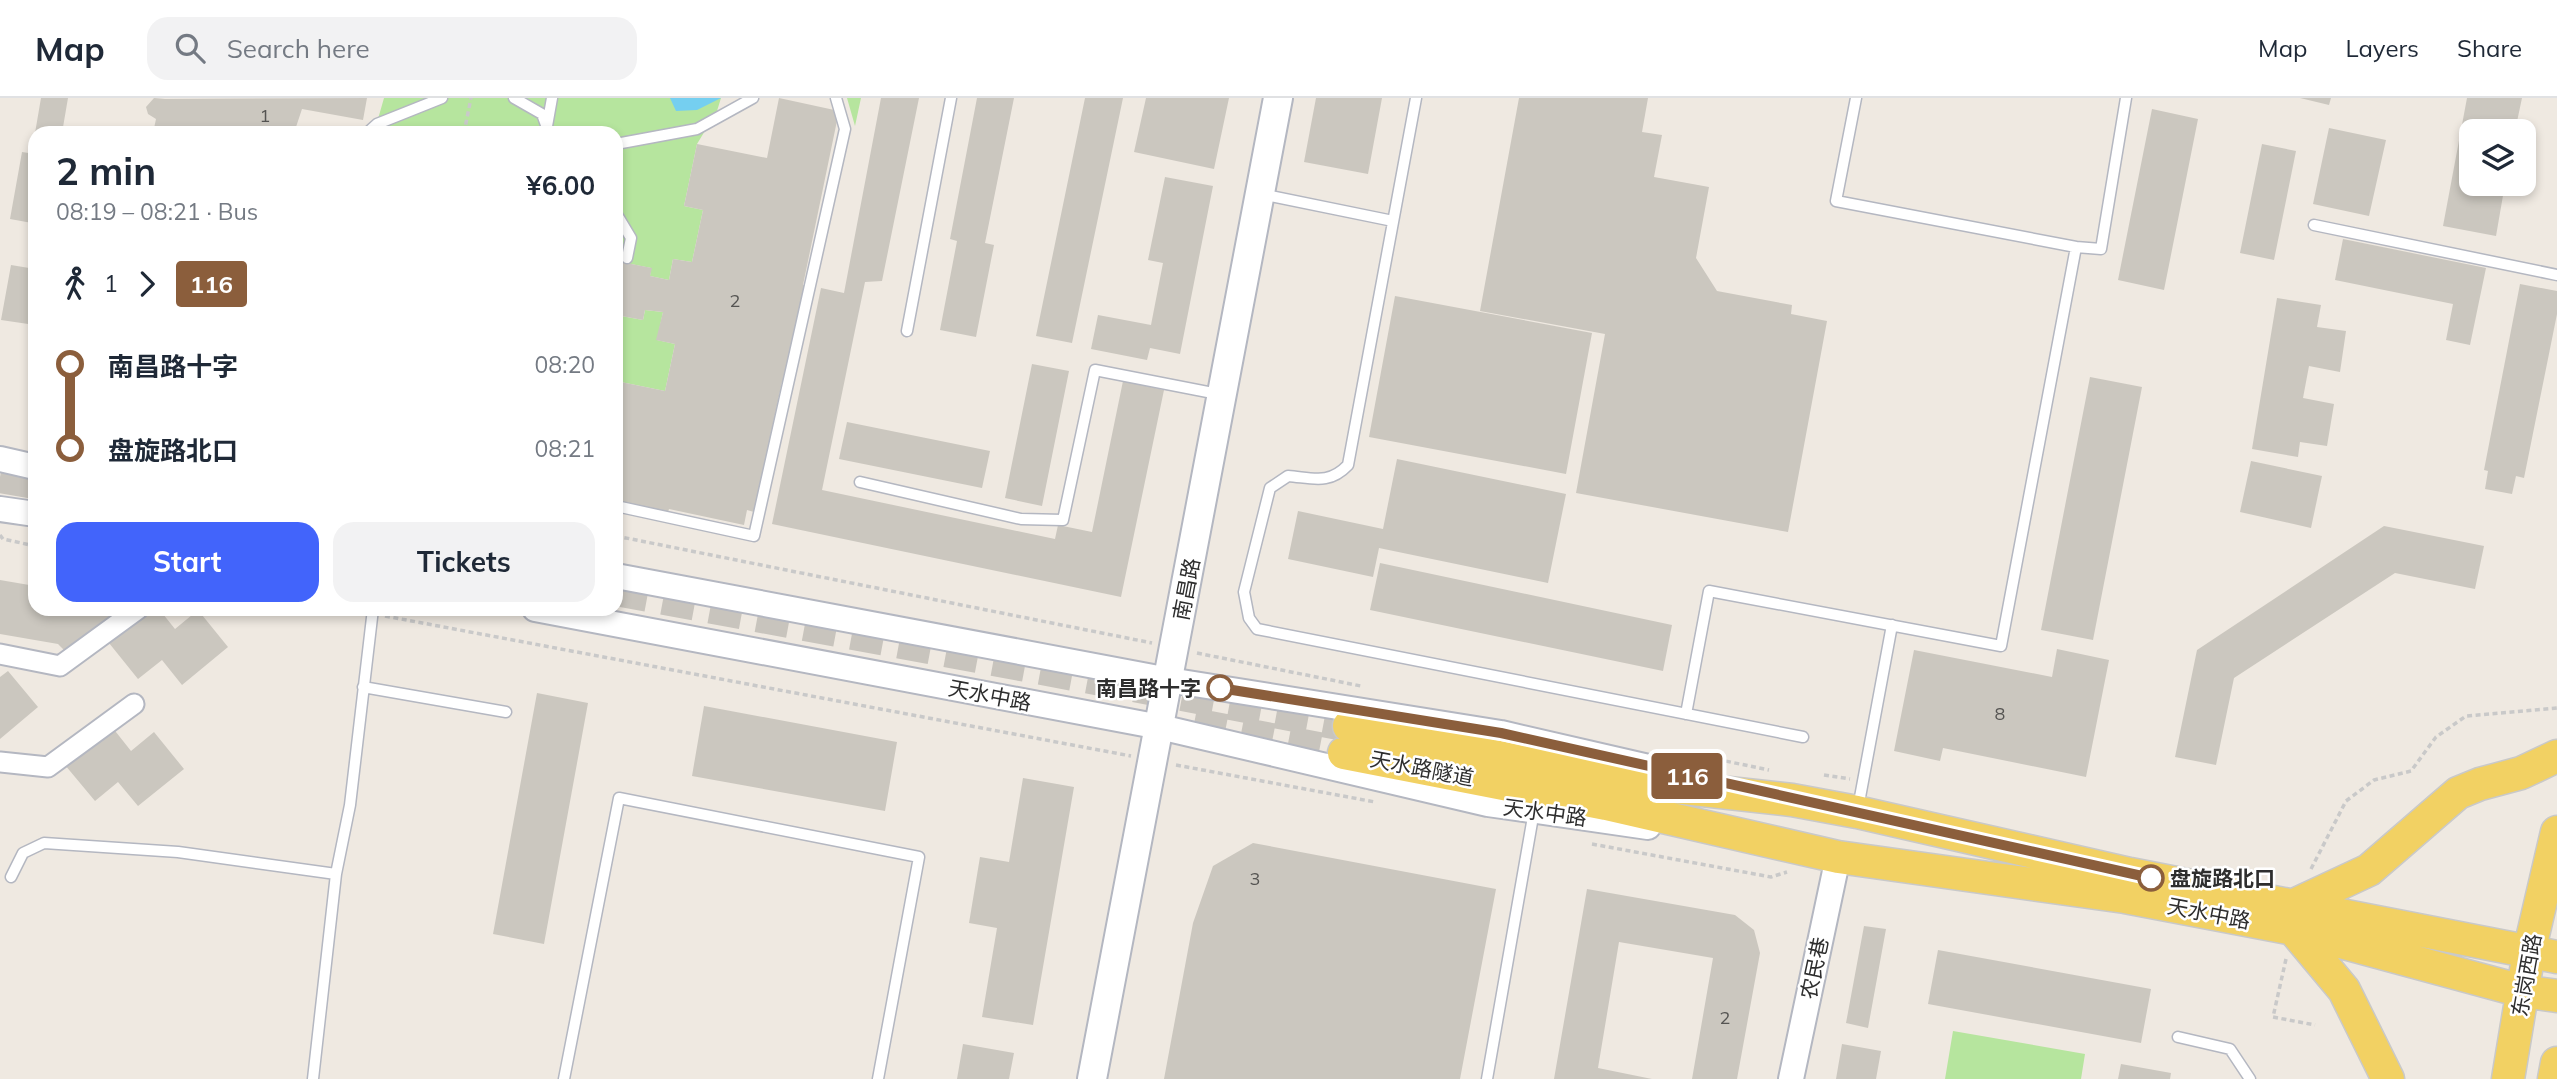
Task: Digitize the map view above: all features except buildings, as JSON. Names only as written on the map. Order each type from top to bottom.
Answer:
[{"type":"main road","name":"南昌路","points":[[1092,1079],[1278,98]]},
{"type":"main road","name":"天水路隧道","points":[[1786,786],[1611,780],[1346,739],[1606,804],[1790,859]]},
{"type":"main road","points":[[2388,1079],[2344,990],[2293,918],[2369,870],[2458,793],[2480,783],[2521,773],[2557,756]]},
{"type":"main road","name":"天水中路","points":[[1786,786],[1860,797],[2293,918],[2522,991],[2557,996]]},
{"type":"main road","name":"东岗西路","points":[[2508,1079],[2522,991],[2543,954],[2557,832]]},
{"type":"main road","name":"天水中路","points":[[1790,859],[1838,857],[2543,954]]},
{"type":"main road","points":[[2553,1079],[2557,1063]]},
{"type":"street","points":[[0,459],[28,465]]},
{"type":"street","points":[[0,509],[28,513]]},
{"type":"street","name":"天水中路","points":[[623,577],[1169,680],[1501,733],[1786,786]]},
{"type":"street","points":[[0,654],[60,666],[128,616]]},
{"type":"street","name":"天水中路","points":[[572,616],[1160,727],[1488,804],[1790,859]]},
{"type":"street","points":[[0,762],[48,767],[134,704]]},
{"type":"street","name":"农民巷","points":[[1791,1079],[1838,857]]},
{"type":"lane","points":[[375,126],[442,98]]},
{"type":"lane","points":[[514,98],[542,114],[546,126]]},
{"type":"lane","points":[[549,126],[552,98]]},
{"type":"lane","points":[[623,143],[697,129],[753,98]]},
{"type":"lane","points":[[623,508],[754,536],[845,129],[836,98]]},
{"type":"lane","points":[[906,331],[951,98]]},
{"type":"lane","points":[[1416,98],[1348,465],[1332,478],[1323,480],[1288,476],[1270,488],[1244,592],[1249,618],[1257,629],[1803,737]]},
{"type":"lane","points":[[1856,98],[1836,201],[2076,247],[2101,249],[2126,98]]},
{"type":"lane","points":[[1260,194],[1393,221]]},
{"type":"lane","points":[[623,225],[631,238],[627,258]]},
{"type":"lane","points":[[2314,225],[2557,275]]},
{"type":"lane","points":[[1686,713],[1709,591],[2001,646],[2076,247]]},
{"type":"lane","points":[[860,482],[1021,519],[1063,520],[1095,370],[1222,394]]},
{"type":"lane","points":[[313,1079],[336,874],[350,805],[372,616]]},
{"type":"lane","points":[[1860,797],[1892,625]]},
{"type":"lane","points":[[363,687],[506,712]]},
{"type":"lane","points":[[564,1079],[619,798],[919,857],[878,1079]]},
{"type":"lane","points":[[1487,1079],[1534,811]]},
{"type":"lane","points":[[11,877],[23,853],[44,843],[178,852],[336,874]]},
{"type":"lane","points":[[2178,1037],[2230,1049],[2250,1079]]},
{"type":"path","points":[[465,126],[471,98]]},
{"type":"path","points":[[0,535],[3,539],[28,544]]},
{"type":"path","points":[[623,537],[1363,687]]},
{"type":"path","points":[[399,616],[1382,804]]},
{"type":"path","points":[[2310,871],[2346,801],[2374,780],[2411,771],[2436,737],[2466,716],[2557,708]]},
{"type":"path","points":[[1700,755],[1786,786]]},
{"type":"path","points":[[1824,775],[1860,797]]},
{"type":"path","points":[[1822,780],[1835,783],[1860,797]]},
{"type":"path","points":[[1584,842],[1771,877],[1790,859]]},
{"type":"path","points":[[2293,918],[2273,1017],[2315,1025]]},
{"type":"green space","points":[[384,98],[721,98],[717,111],[697,144],[684,206],[703,210],[692,262],[673,259],[669,280],[650,276],[651,268],[623,262],[623,126],[376,126]]},
{"type":"green space","points":[[847,98],[861,98],[855,126]]},
{"type":"green space","points":[[645,310],[663,312],[657,340],[675,344],[665,391],[623,382],[623,316],[643,320]]},
{"type":"green space","points":[[1953,1031],[2085,1054],[2081,1079],[1945,1079]]},
{"type":"water","points":[[670,98],[721,98],[697,110],[676,111]]},
{"type":"tunnel","points":[[0,477],[28,482]]},
{"type":"tunnel","points":[[623,591],[1349,726]]},
{"type":"tunnel","points":[[1194,724],[1344,753]]},
{"type":"bus line","name":"116","points":[[1220,688],[1501,733],[2151,878]]},
{"type":"place","name":"南昌路十字","points":[[1220,688]]},
{"type":"place","name":"盘旋路北口","points":[[2151,878]]}]
